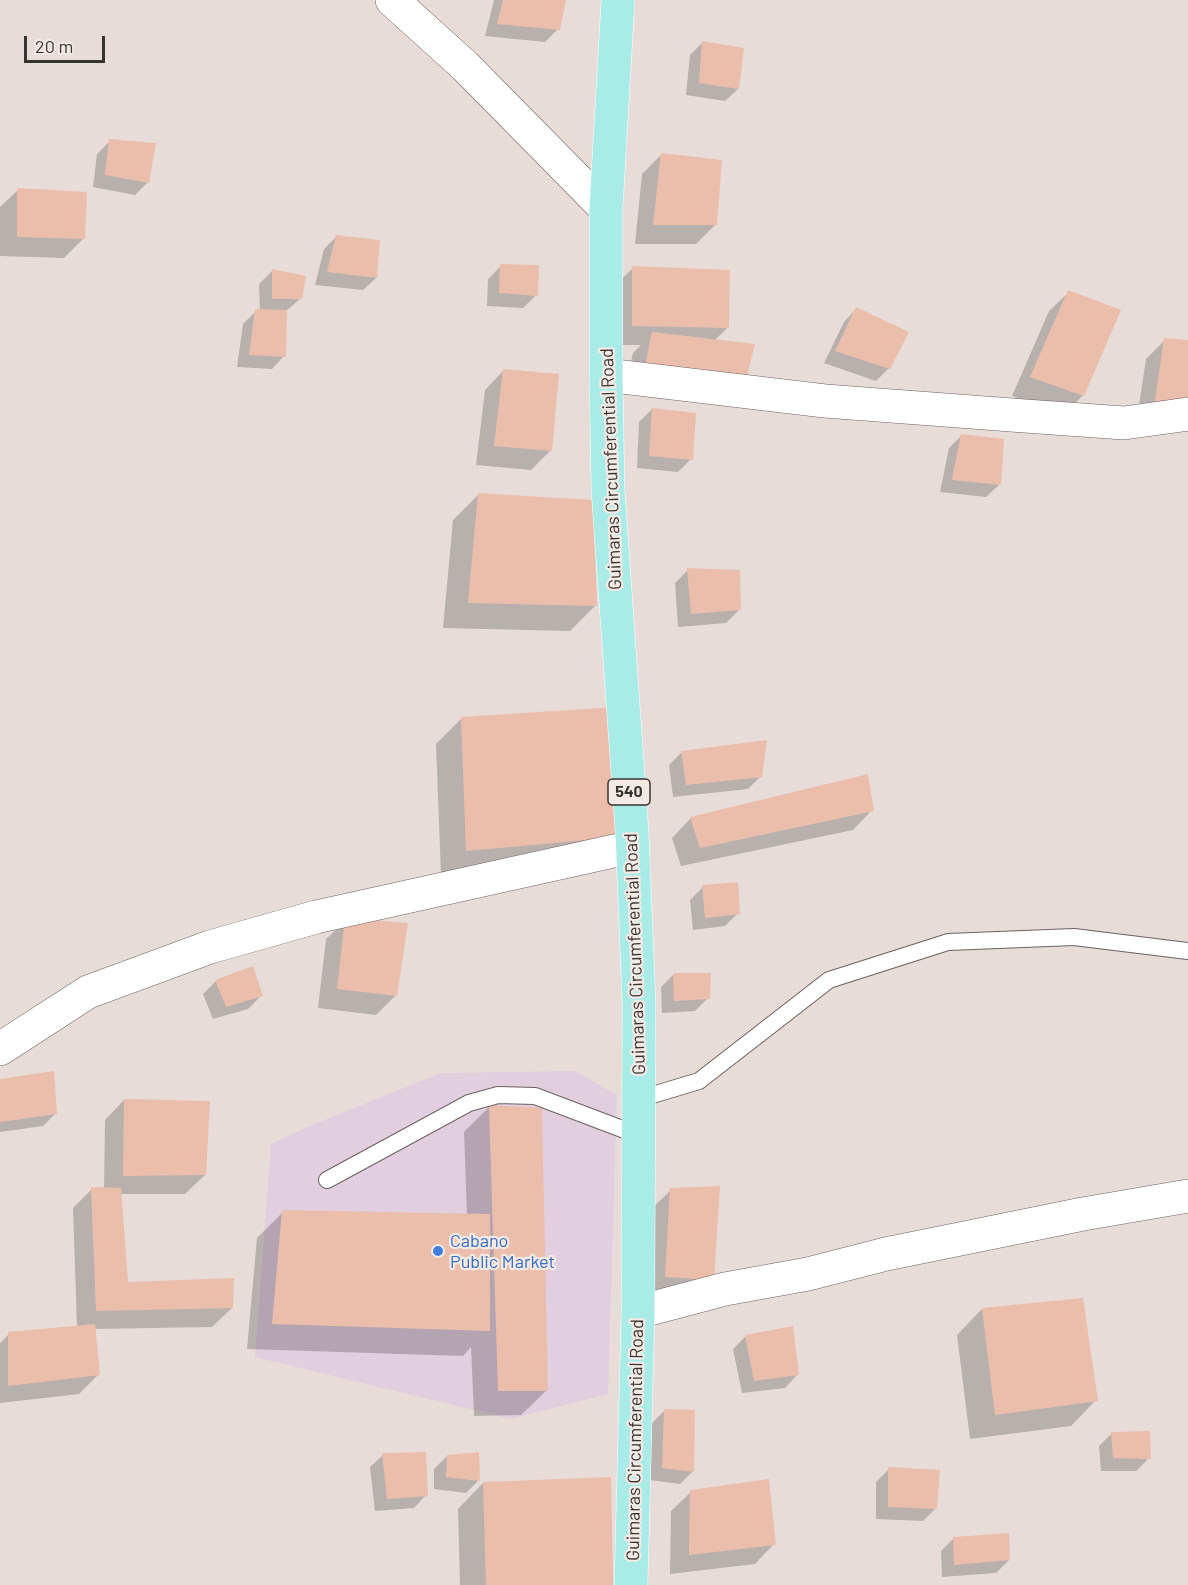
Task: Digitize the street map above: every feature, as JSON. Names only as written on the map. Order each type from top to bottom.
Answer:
[{"type":"main road","name":"Guimaras Circumferential Road","points":[[618,0],[606,209],[606,375],[608,490],[632,847],[639,1004],[638,1312],[631,1585]]},
{"type":"street","points":[[392,0],[465,66],[606,209]]},
{"type":"street","points":[[606,375],[825,401],[1124,423],[1188,414]]},
{"type":"street","points":[[0,1049],[88,992],[210,947],[316,917],[632,847]]},
{"type":"street","points":[[638,1312],[725,1289],[808,1274],[886,1254],[1083,1214],[1188,1196]]},
{"type":"lane","points":[[639,1099],[699,1081],[830,981],[948,942],[1074,937],[1188,951]]},
{"type":"lane","points":[[327,1180],[469,1103],[498,1095],[535,1096],[638,1135]]},
{"type":"shaded area","name":"Cabano Public Market","points":[[575,1071],[617,1095],[608,1394],[511,1419],[255,1357],[271,1144],[307,1127],[441,1073]]},
{"type":"building","points":[[503,0],[566,0],[560,30],[497,24]]},
{"type":"building","points":[[702,41],[744,48],[739,89],[699,83]]},
{"type":"building","points":[[109,139],[156,143],[149,183],[105,175]]},
{"type":"building","points":[[661,153],[722,160],[717,225],[653,225]]},
{"type":"building","points":[[17,188],[87,192],[85,239],[17,237]]},
{"type":"building","points":[[336,235],[380,240],[377,278],[327,272]]},
{"type":"building","points":[[500,264],[539,265],[538,296],[499,293]]},
{"type":"building","points":[[632,266],[730,270],[729,328],[632,326]]},
{"type":"building","points":[[272,269],[306,276],[302,299],[272,299]]},
{"type":"building","points":[[1068,290],[1121,310],[1084,396],[1030,377]]},
{"type":"building","points":[[856,307],[909,332],[890,369],[835,351]]},
{"type":"building","points":[[255,309],[287,310],[286,357],[249,355]]},
{"type":"building","points":[[652,332],[755,344],[746,380],[644,371]]},
{"type":"building","points":[[1164,338],[1188,340],[1188,399],[1154,407]]},
{"type":"building","points":[[503,369],[559,374],[552,451],[494,446]]},
{"type":"building","points":[[652,408],[696,413],[693,460],[649,456]]},
{"type":"building","points":[[961,434],[1004,439],[1001,485],[952,480]]},
{"type":"building","points":[[478,493],[593,500],[597,606],[468,603]]},
{"type":"building","points":[[687,568],[740,570],[741,610],[691,614]]},
{"type":"building","points":[[615,707],[620,837],[466,851],[461,717]]},
{"type":"building","points":[[767,740],[762,777],[686,785],[681,751]]},
{"type":"building","points":[[868,774],[874,811],[700,848],[690,817]]},
{"type":"building","points":[[738,882],[740,914],[705,918],[702,885]]},
{"type":"building","points":[[345,918],[408,923],[397,996],[337,989]]},
{"type":"building","points":[[253,966],[263,996],[226,1007],[215,980]]},
{"type":"building","points":[[673,973],[711,973],[710,999],[674,1001]]},
{"type":"building","points":[[54,1071],[57,1114],[0,1122],[0,1079]]},
{"type":"building","points":[[124,1099],[210,1101],[206,1175],[123,1176]]},
{"type":"building","points":[[489,1105],[542,1108],[548,1391],[498,1391]]},
{"type":"building","points":[[720,1186],[714,1280],[665,1277],[670,1188]]},
{"type":"building","points":[[91,1187],[121,1188],[128,1282],[234,1278],[233,1308],[96,1311]]},
{"type":"building","points":[[282,1210],[490,1214],[490,1331],[272,1324]]},
{"type":"building","points":[[1083,1298],[1098,1401],[995,1415],[982,1308]]},
{"type":"building","points":[[95,1324],[100,1375],[8,1386],[8,1332]]},
{"type":"building","points":[[793,1326],[799,1375],[754,1381],[745,1335]]},
{"type":"building","points":[[664,1409],[695,1410],[694,1472],[662,1468]]},
{"type":"building","points":[[1150,1431],[1151,1459],[1113,1458],[1111,1432]]},
{"type":"building","points":[[426,1452],[428,1496],[387,1499],[382,1453]]},
{"type":"building","points":[[479,1452],[480,1481],[446,1477],[447,1455]]},
{"type":"building","points":[[888,1467],[940,1470],[937,1509],[888,1507]]},
{"type":"building","points":[[611,1477],[613,1585],[486,1585],[483,1482]]},
{"type":"building","points":[[769,1479],[776,1545],[689,1555],[690,1490]]},
{"type":"building","points":[[1009,1533],[1010,1560],[954,1565],[953,1537]]},
{"type":"place","name":"Cabano Public Market","points":[[438,1251]]}]
